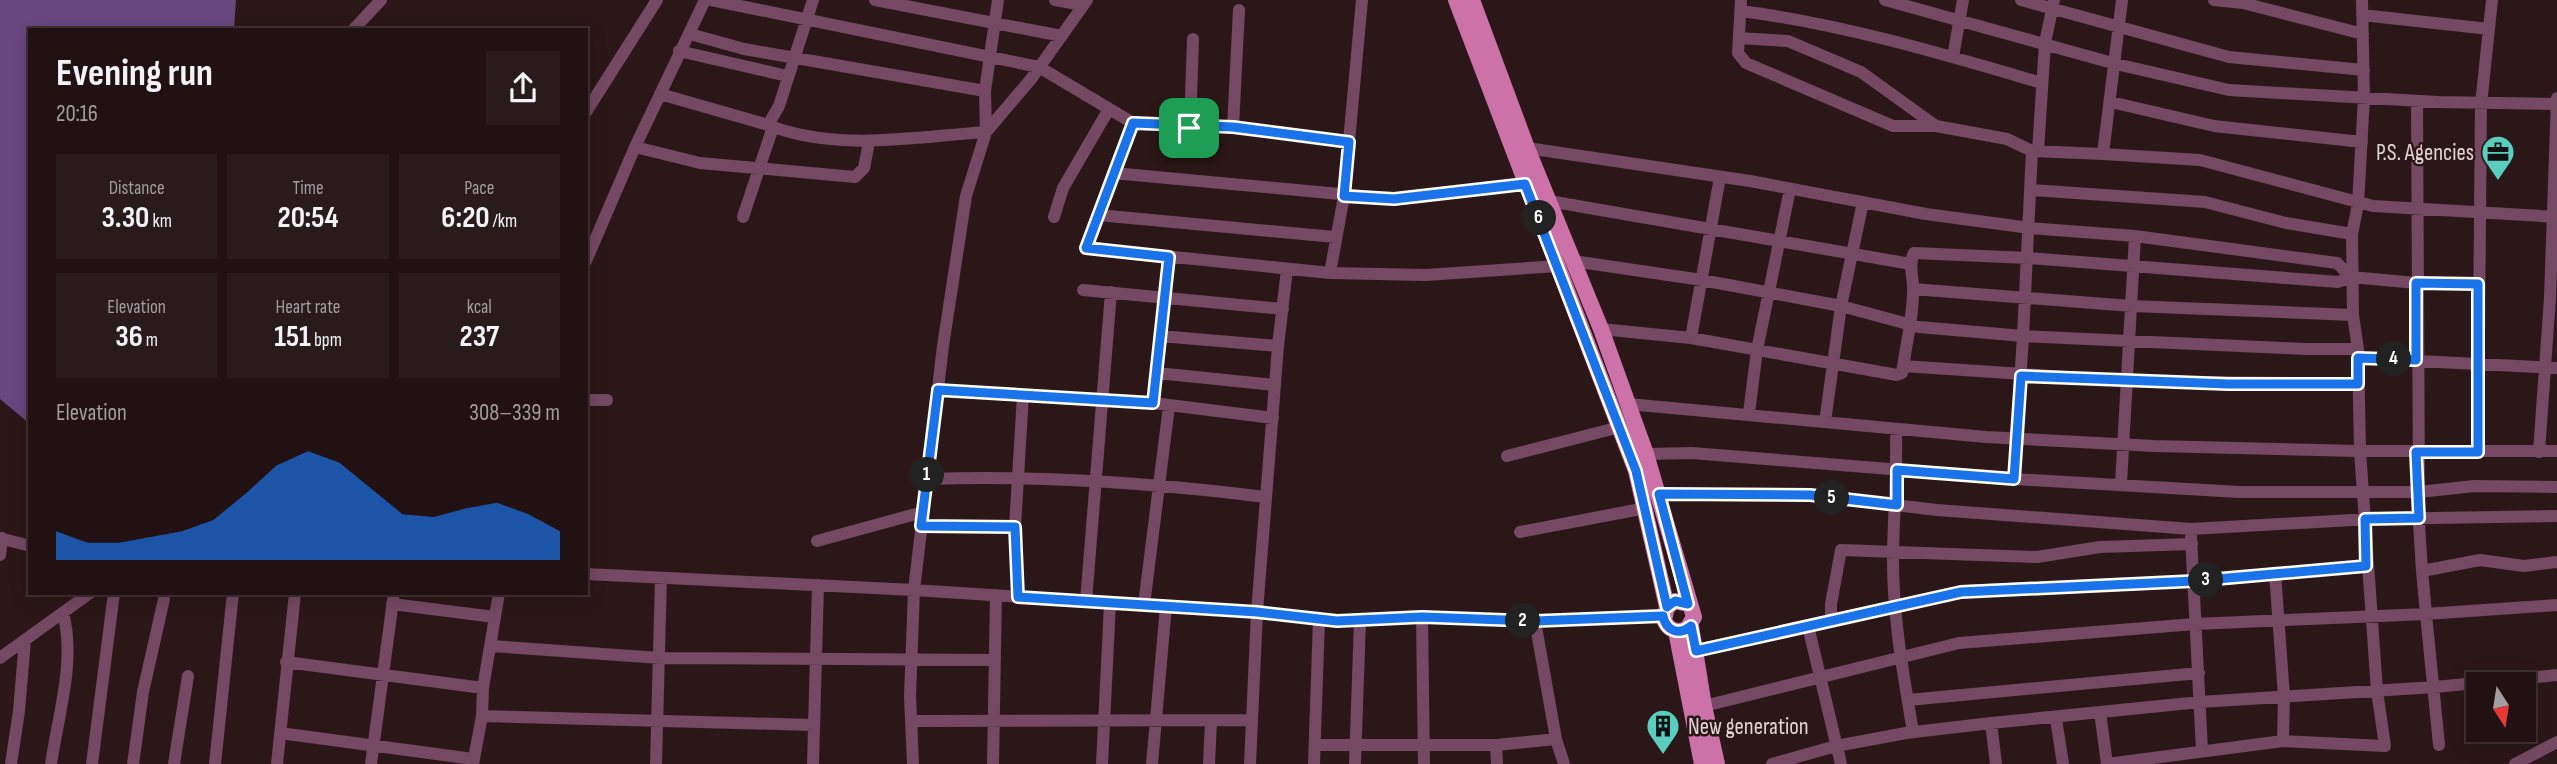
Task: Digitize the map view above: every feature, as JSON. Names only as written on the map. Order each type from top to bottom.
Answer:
[{"type":"main road","points":[[1456,0],[1525,184],[1601,329],[1646,454],[1688,604],[1694,612],[1683,628],[1717,764]]},
{"type":"main road","points":[[1472,0],[1549,201],[1566,263],[1646,508],[1666,625],[1683,628]]},
{"type":"main road","points":[[1665,611],[1675,601],[1688,604]]},
{"type":"main road","points":[[1688,652],[1689,709],[1702,764]]},
{"type":"street","points":[[355,28],[382,0]]},
{"type":"street","points":[[588,109],[657,0]]},
{"type":"street","points":[[588,256],[635,147],[705,0]]},
{"type":"street","points":[[711,0],[1039,67],[1133,123],[1189,128],[1233,127],[1349,142]]},
{"type":"street","points":[[743,217],[793,55],[813,0]]},
{"type":"street","points":[[875,0],[1062,36]]},
{"type":"street","points":[[914,764],[911,721],[914,590],[921,526],[966,196],[986,132],[985,91],[988,58],[998,0]]},
{"type":"street","points":[[1055,0],[1085,2]]},
{"type":"street","points":[[1330,273],[1344,196],[1362,0]]},
{"type":"street","points":[[1885,0],[2116,64],[2229,90],[2417,101],[2481,98],[2557,104]]},
{"type":"street","points":[[1953,57],[1963,0]]},
{"type":"street","points":[[2021,0],[2053,4],[2119,27],[2229,57],[2364,70]]},
{"type":"street","points":[[2103,154],[2112,102],[2122,0]]},
{"type":"street","points":[[2214,0],[2243,3],[2362,34]]},
{"type":"street","points":[[2100,712],[2107,764],[2283,741],[2385,746],[2377,691],[2366,566],[2358,353],[2351,277],[2351,234],[2358,204],[2364,97],[2362,0]]},
{"type":"street","points":[[2478,452],[2481,98],[2492,0]]},
{"type":"street","points":[[660,94],[787,133],[869,142],[986,132],[1039,67],[1085,2]]},
{"type":"street","points":[[2014,479],[2031,190],[2045,43],[2053,4]]},
{"type":"street","points":[[2042,83],[1953,57],[1741,6],[1738,53],[1746,63],[1789,79],[1842,106],[1893,126],[1936,126],[2007,139],[2035,151],[2200,160],[2358,204],[2554,217]]},
{"type":"street","points":[[1233,127],[1239,10]]},
{"type":"street","points":[[2362,15],[2489,29]]},
{"type":"street","points":[[690,34],[744,48],[985,91]]},
{"type":"street","points":[[1739,38],[1788,41],[1861,72],[1936,126]]},
{"type":"street","points":[[1189,128],[1194,39]]},
{"type":"street","points":[[679,51],[787,76]]},
{"type":"street","points":[[2539,452],[2551,368],[2557,98]]},
{"type":"street","points":[[2417,101],[2416,452],[2422,571],[2439,745]]},
{"type":"street","points":[[2112,102],[2214,127],[2362,142]]},
{"type":"street","points":[[1054,217],[1063,188],[1115,112]]},
{"type":"street","points":[[1133,123],[1086,248],[1330,273],[1426,275],[1566,263],[1702,279],[1841,306],[1909,324],[2023,336],[2358,353],[2416,360],[2551,368]]},
{"type":"street","points":[[635,147],[700,163],[855,177],[864,168],[869,142]]},
{"type":"street","points":[[1527,148],[2030,228],[2135,236],[2337,263],[2351,277]]},
{"type":"street","points":[[1113,173],[1394,199],[1525,184]]},
{"type":"street","points":[[1691,338],[1720,177]]},
{"type":"street","points":[[1748,413],[1757,351],[1790,189]]},
{"type":"street","points":[[2031,190],[2204,202],[2286,223],[2351,234]]},
{"type":"street","points":[[1549,201],[1911,264]]},
{"type":"street","points":[[1825,422],[1841,306],[1863,202]]},
{"type":"street","points":[[1098,215],[1335,237]]},
{"type":"street","points":[[2120,484],[2135,236]]},
{"type":"street","points":[[1601,329],[1691,338],[1757,351],[1832,361],[1897,375],[1902,373],[1909,324],[1913,289],[1911,264],[1914,253],[2028,258],[2338,282],[2351,277],[2416,283],[2478,284]]},
{"type":"street","points":[[1153,403],[1169,257]]},
{"type":"street","points":[[1250,764],[1265,497],[1287,269]]},
{"type":"street","points":[[1913,289],[2131,306],[2353,315]]},
{"type":"street","points":[[1083,290],[1283,309]]},
{"type":"street","points":[[1086,601],[1111,292]]},
{"type":"street","points":[[1160,336],[1279,346]]},
{"type":"street","points":[[1903,366],[2126,381],[2358,384]]},
{"type":"street","points":[[1157,373],[1275,385]]},
{"type":"street","points":[[938,390],[1153,403],[1273,418]]},
{"type":"street","points":[[1018,597],[1015,527],[1023,395]]},
{"type":"street","points":[[588,400],[607,400]]},
{"type":"street","points":[[1628,404],[1748,413],[1896,429],[2123,444],[2416,452],[2557,451]]},
{"type":"street","points":[[1144,605],[1169,406]]},
{"type":"street","points":[[1507,456],[1620,427]]},
{"type":"street","points":[[1896,429],[1897,505],[1893,552],[1899,657],[1913,732]]},
{"type":"street","points":[[1646,454],[1692,453],[2014,479],[2239,492],[2418,492],[2474,486],[2557,487]]},
{"type":"street","points":[[927,479],[1018,476],[1094,479],[1265,497]]},
{"type":"street","points":[[1659,494],[1810,495],[1897,505],[2191,529],[2365,519],[2557,516]]},
{"type":"street","points":[[1520,532],[1646,508]]},
{"type":"street","points":[[817,541],[923,512]]},
{"type":"street","points":[[921,526],[1015,527]]},
{"type":"street","points":[[2191,529],[2202,751]]},
{"type":"street","points":[[0,555],[1,538],[28,545]]},
{"type":"street","points":[[1832,620],[1830,604],[1841,550],[2037,557],[2100,547],[2192,544]]},
{"type":"street","points":[[2422,571],[2480,560],[2524,566],[2557,562]]},
{"type":"street","points":[[1688,652],[1896,604],[1961,592],[2194,581],[2366,566]]},
{"type":"street","points":[[2275,573],[2284,696],[2283,741]]},
{"type":"street","points":[[588,574],[996,595],[1257,612],[1319,619],[1422,617],[1535,621],[1665,611]]},
{"type":"street","points":[[656,764],[661,578]]},
{"type":"street","points":[[813,764],[818,585]]},
{"type":"street","points":[[0,658],[87,595]]},
{"type":"street","points":[[92,764],[114,595]]},
{"type":"street","points":[[215,764],[233,595]]},
{"type":"street","points":[[277,764],[295,595]]},
{"type":"street","points":[[280,733],[373,744],[473,762],[499,595]]},
{"type":"street","points":[[993,764],[996,595]]},
{"type":"street","points":[[132,764],[143,692],[164,599]]},
{"type":"street","points":[[370,764],[393,599],[495,617]]},
{"type":"street","points":[[1102,764],[1110,603]]},
{"type":"street","points":[[1704,706],[1959,643],[2195,624],[2372,614],[2426,614],[2557,605]]},
{"type":"street","points":[[1152,764],[1166,607]]},
{"type":"street","points":[[51,764],[69,635],[63,613]]},
{"type":"street","points":[[1422,617],[1424,764]]},
{"type":"street","points":[[1314,764],[1317,745],[1319,619]]},
{"type":"street","points":[[1355,764],[1360,620]]},
{"type":"street","points":[[1535,621],[1563,764]]},
{"type":"street","points":[[1808,626],[1841,764]]},
{"type":"street","points":[[11,764],[19,711],[24,640]]},
{"type":"street","points":[[491,646],[660,657],[912,662],[993,660]]},
{"type":"street","points":[[286,662],[483,688]]},
{"type":"street","points":[[1908,700],[2199,673]]},
{"type":"street","points":[[1772,764],[1836,746],[1913,732],[1991,723],[2056,719],[2200,702],[2435,687],[2557,675]]},
{"type":"street","points":[[174,764],[188,676]]},
{"type":"street","points":[[482,716],[813,725]]},
{"type":"street","points":[[911,721],[1154,718],[1251,720]]},
{"type":"street","points":[[2056,719],[2063,764]]},
{"type":"street","points":[[1209,764],[1211,720]]},
{"type":"street","points":[[1991,723],[1996,764]]},
{"type":"street","points":[[1317,745],[1496,745],[1556,739]]},
{"type":"street","points":[[2515,764],[2557,743]]},
{"type":"street","points":[[1496,745],[1497,764]]},
{"type":"shaded area","points":[[0,0],[236,0],[234,28],[28,28],[28,422],[0,399]]},
{"type":"place","name":"P.S. Agencies","points":[[2498,182]]},
{"type":"place","name":"New generation","points":[[1663,756]]},
{"type":"route","points":[[1133,123],[1189,128],[1233,127],[1349,142],[1344,196],[1394,199],[1525,184],[1586,334],[1636,471],[1667,607],[1675,601],[1688,604],[1659,494],[1719,492],[1810,495],[1897,505],[1897,470],[2014,479],[2021,376],[2228,384],[2358,384],[2358,358],[2416,360],[2416,283],[2478,284],[2478,452],[2416,452],[2419,518],[2365,519],[2366,566],[2194,581],[1961,592],[1896,604],[1696,651],[1691,626],[1683,631],[1673,631],[1666,625],[1663,616],[1535,621],[1422,617],[1337,621],[1257,612],[1018,597],[1015,527],[921,526],[938,390],[1153,403],[1169,257],[1086,248],[1133,123]]}]
